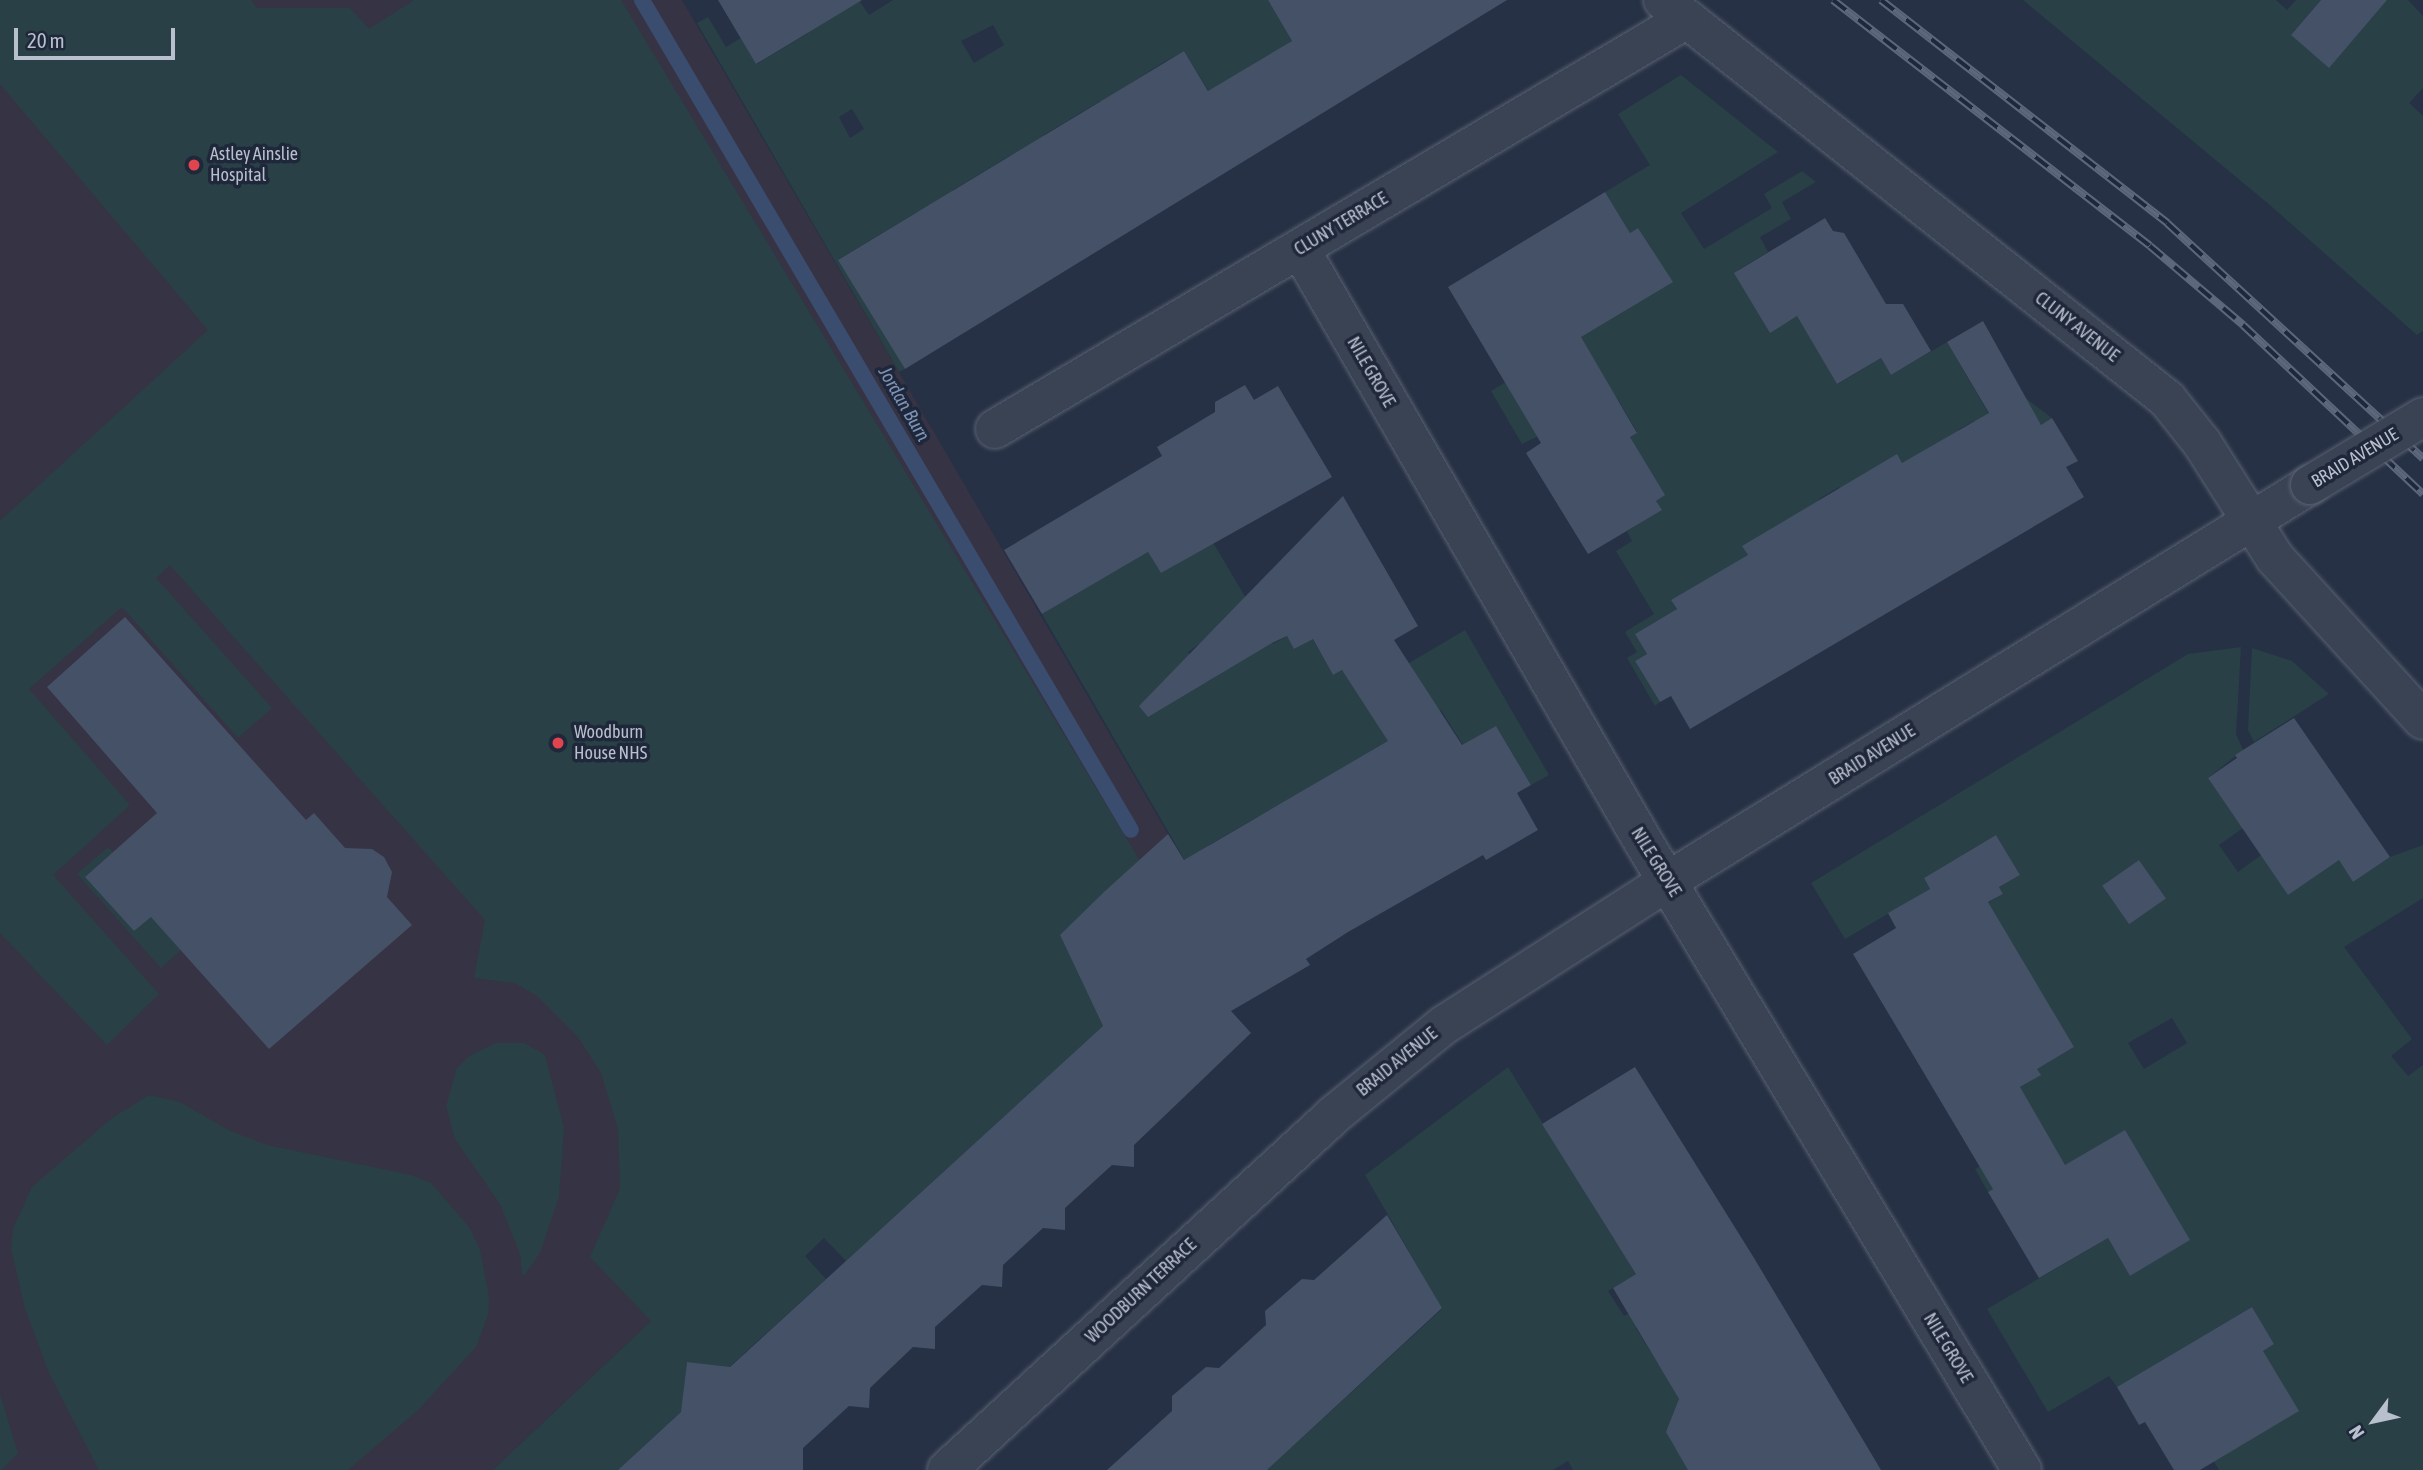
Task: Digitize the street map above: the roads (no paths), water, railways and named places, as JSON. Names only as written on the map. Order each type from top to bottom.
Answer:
[{"type":"street","name":"CLUNY TERRACE","points":[[995,429],[1300,249],[1675,10]]},
{"type":"street","name":"CLUNY AVENUE","points":[[1675,10],[2167,399],[2202,443],[2274,558],[2423,720]]},
{"type":"street","name":"NILE GROVE","points":[[1300,249],[1668,881],[2022,1470]]},
{"type":"street","name":"BRAID AVENUE","points":[[1336,1113],[1444,1025],[1668,881],[2423,417]]},
{"type":"street","name":"WOODBURN TERRACE","points":[[947,1470],[1336,1113]]},
{"type":"waterway","name":"Jordan Burn","points":[[642,0],[1131,830]]},
{"type":"railway","points":[[1833,0],[2150,246],[2243,325],[2423,494]]},
{"type":"railway","points":[[1881,0],[2167,223],[2423,458]]},
{"type":"place","name":"Astley Ainslie Hospital","points":[[194,165]]},
{"type":"place","name":"Woodburn House NHS","points":[[558,743]]}]
